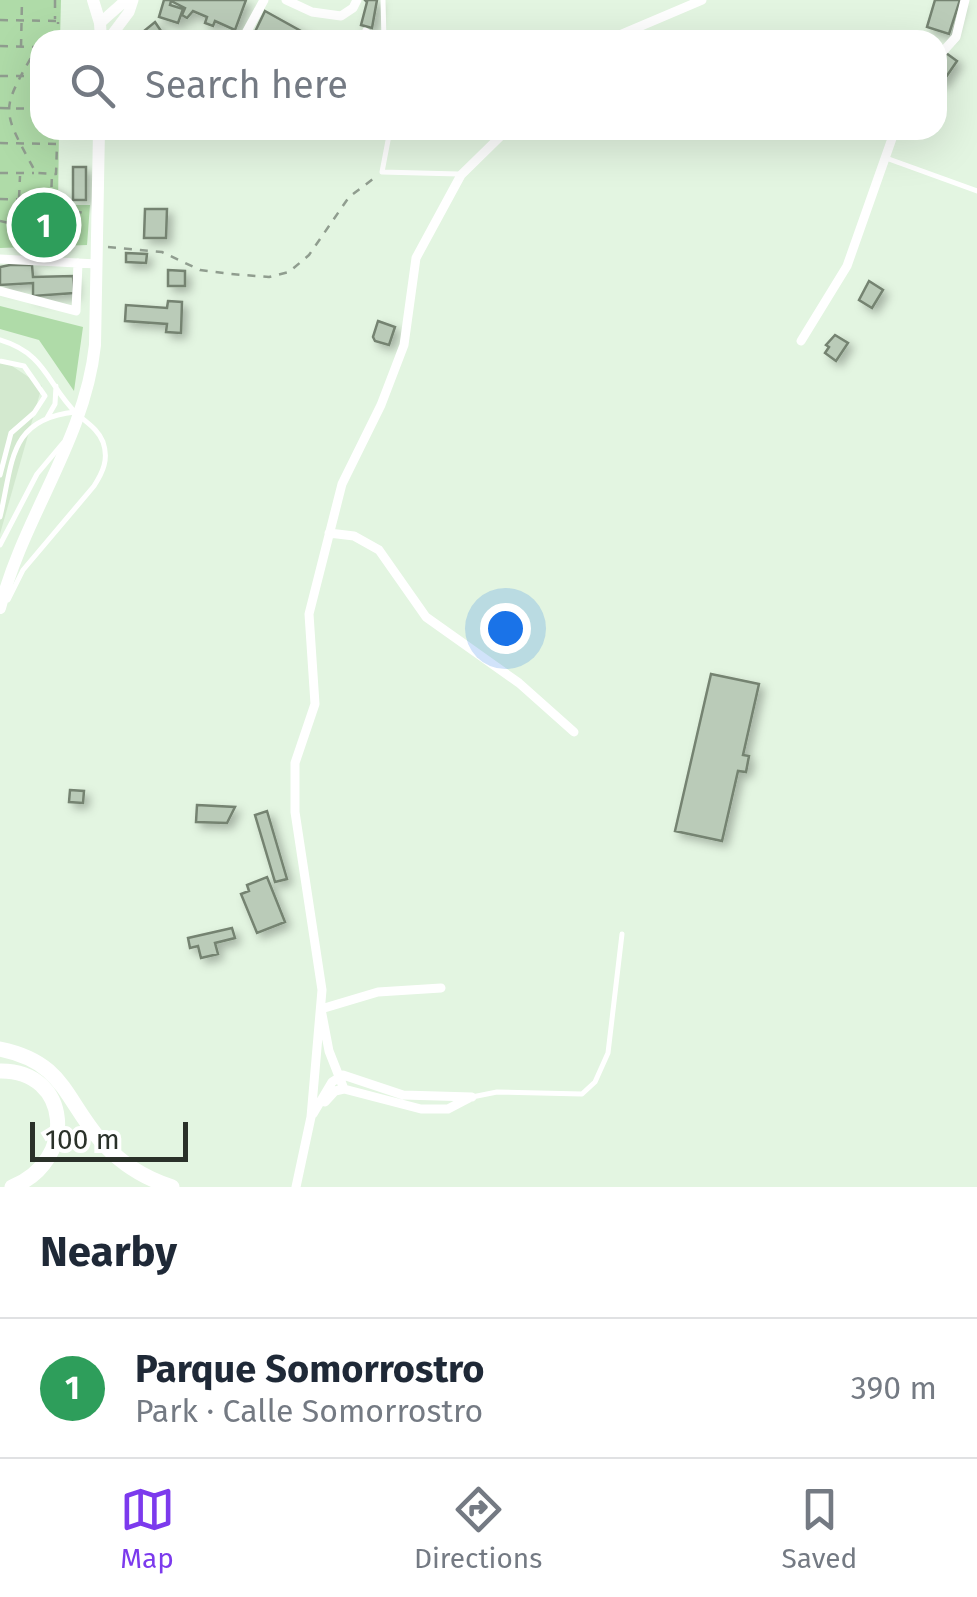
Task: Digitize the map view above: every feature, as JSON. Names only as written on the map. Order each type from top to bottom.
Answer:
[{"type":"highway","points":[[0,1049],[24,1055],[50,1072],[66,1088],[99,1139],[121,1160],[145,1178],[172,1187]]},
{"type":"highway","points":[[0,1071],[18,1072],[38,1084],[52,1102],[59,1134],[41,1170],[12,1187]]},
{"type":"main road","points":[[93,0],[102,30]]},
{"type":"main road","points":[[0,608],[9,574],[86,400],[96,345],[99,140]]},
{"type":"street","points":[[100,23],[129,0]]},
{"type":"street","points":[[113,30],[128,12],[129,0]]},
{"type":"street","points":[[248,30],[264,0]]},
{"type":"street","points":[[293,2],[312,12],[341,16],[354,8],[357,0]]},
{"type":"street","points":[[632,30],[702,0]]},
{"type":"street","points":[[947,47],[956,37],[965,0]]},
{"type":"street","points":[[296,1183],[312,1117],[322,990],[295,812],[295,764],[315,704],[309,614],[342,484],[381,404],[404,344],[416,258],[462,174],[497,140]]},
{"type":"street","points":[[801,341],[847,266],[891,140]]},
{"type":"street","points":[[0,259],[97,264]]},
{"type":"street","points":[[0,291],[76,310],[78,263]]},
{"type":"street","points":[[330,534],[354,536],[379,550],[426,617],[519,683],[574,732]]},
{"type":"street","points":[[321,1009],[378,992],[441,988]]},
{"type":"street","points":[[321,1009],[344,1089]]},
{"type":"street","points":[[312,1117],[343,1075],[403,1094],[472,1097]]},
{"type":"street","points":[[312,1117],[335,1091],[344,1089],[421,1109],[448,1109],[472,1097]]},
{"type":"lane","points":[[383,0],[384,30]]},
{"type":"lane","points":[[388,140],[382,172],[462,174]]},
{"type":"lane","points":[[884,157],[977,190]]},
{"type":"lane","points":[[0,340],[18,345],[36,358],[76,412],[102,438],[106,454],[104,471],[23,570],[0,616]]},
{"type":"lane","points":[[0,361],[24,366],[44,396],[34,413],[11,433],[0,475]]},
{"type":"lane","points":[[46,418],[57,395],[56,383]]},
{"type":"lane","points":[[0,517],[19,440],[28,427],[46,418],[76,412]]},
{"type":"lane","points":[[0,545],[36,474],[75,429]]},
{"type":"lane","points":[[24,538],[32,546],[46,542]]},
{"type":"lane","points":[[472,1097],[497,1092],[582,1094],[595,1082],[608,1053],[622,934]]},
{"type":"path","points":[[21,46],[22,0]]},
{"type":"path","points":[[56,0],[58,30]]},
{"type":"path","points":[[0,20],[58,21]]},
{"type":"path","points":[[0,46],[30,47]]},
{"type":"path","points":[[8,88],[30,58]]},
{"type":"path","points":[[0,76],[30,76]]},
{"type":"path","points":[[2,96],[2,121],[36,174]]},
{"type":"path","points":[[1,108],[30,108]]},
{"type":"path","points":[[0,173],[56,174],[57,140]]},
{"type":"path","points":[[0,143],[57,144]]},
{"type":"path","points":[[97,246],[162,252],[200,270],[269,276],[288,272],[308,255],[349,198],[382,172]]},
{"type":"path","points":[[19,200],[20,173]]},
{"type":"path","points":[[0,199],[51,200],[52,174]]},
{"type":"path","points":[[0,221],[28,227],[56,209],[98,214]]},
{"type":"shaded area","points":[[0,358],[42,386],[0,534]]},
{"type":"green space","points":[[0,0],[61,0],[60,30],[30,30],[30,140],[59,140],[58,205],[90,205],[87,245],[0,248]]},
{"type":"green space","points":[[0,306],[83,327],[74,391],[39,340],[0,329]]},
{"type":"building","points":[[164,0],[246,0],[235,30],[215,21],[213,26],[205,23],[207,17],[193,11],[187,18],[182,15],[185,8],[171,1],[170,5],[183,9],[178,23],[159,17]]},
{"type":"building","points":[[365,0],[377,0],[372,28],[361,25]]},
{"type":"building","points":[[935,0],[960,0],[949,34],[947,30],[927,27]]},
{"type":"building","points":[[265,11],[299,30],[256,30]]},
{"type":"building","points":[[947,54],[957,61],[947,76]]},
{"type":"building","points":[[73,167],[86,167],[86,200],[73,200]]},
{"type":"building","points":[[145,209],[167,209],[166,238],[144,238]]},
{"type":"building","points":[[126,253],[147,254],[146,263],[126,262]]},
{"type":"building","points":[[32,265],[33,277],[73,276],[74,293],[33,296],[33,283],[0,285],[0,267]]},
{"type":"building","points":[[168,270],[185,271],[185,286],[168,286]]},
{"type":"building","points":[[869,281],[883,290],[872,308],[859,300]]},
{"type":"building","points":[[168,301],[182,302],[181,333],[166,332],[167,324],[125,321],[126,305],[167,308]]},
{"type":"building","points":[[378,321],[395,327],[389,345],[373,337]]},
{"type":"building","points":[[835,335],[848,343],[836,361],[825,353],[829,347],[826,345]]},
{"type":"building","points":[[711,674],[759,684],[743,755],[749,756],[746,772],[738,771],[722,841],[675,831]]},
{"type":"building","points":[[70,790],[84,791],[83,803],[69,802]]},
{"type":"building","points":[[197,805],[235,807],[227,823],[196,822]]},
{"type":"building","points":[[267,811],[287,879],[275,882],[255,815]]},
{"type":"building","points":[[267,877],[285,922],[257,933],[241,894],[249,891],[247,885]]},
{"type":"building","points":[[232,928],[235,938],[215,943],[218,954],[201,958],[198,946],[190,948],[188,938]]},
{"type":"place","name":"Parque Somorrostro","points":[[44,225]]}]
